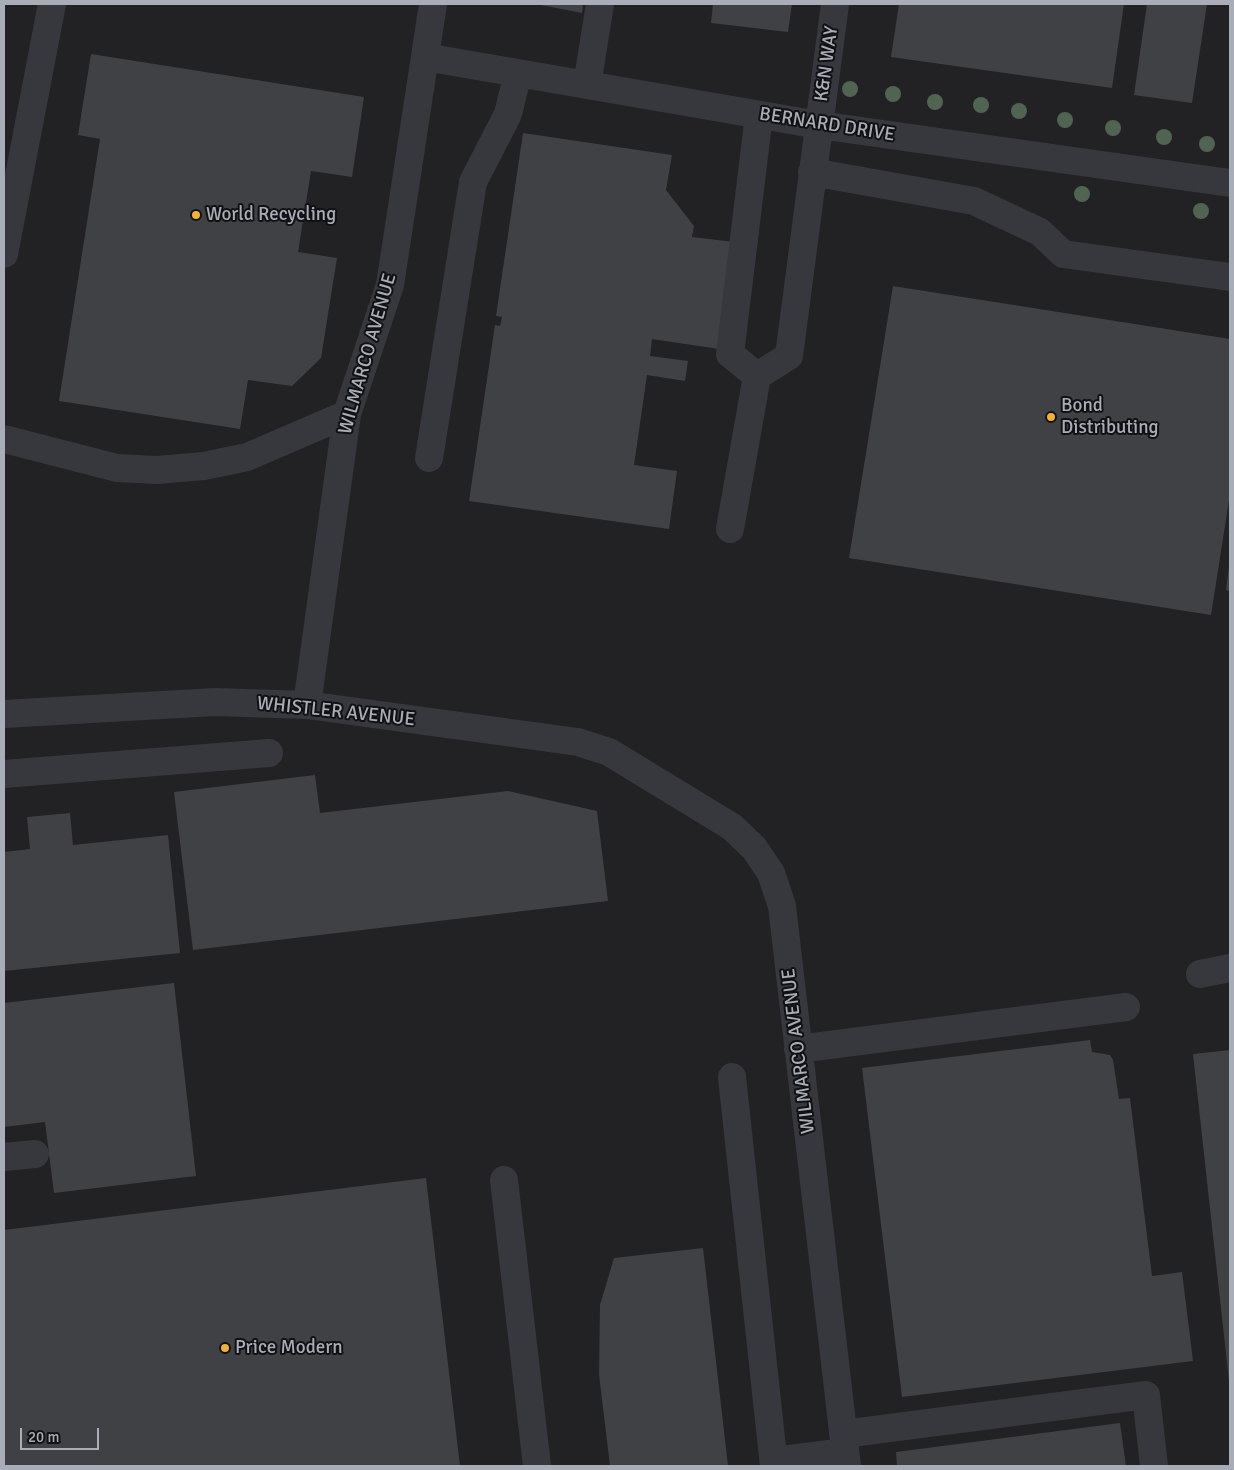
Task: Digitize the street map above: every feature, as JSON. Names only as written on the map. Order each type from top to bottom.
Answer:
[{"type":"street","points":[[4,254],[52,4]]},
{"type":"street","name":"WILMARCO AVENUE","points":[[307,705],[347,414],[390,285],[433,4]]},
{"type":"street","points":[[586,85],[600,4]]},
{"type":"street","name":"K&N WAY","points":[[757,376],[789,356],[835,4]]},
{"type":"street","name":"BERNARD DRIVE","points":[[426,57],[819,124],[1230,183]]},
{"type":"street","points":[[428,458],[473,182],[508,114],[518,73]]},
{"type":"street","points":[[730,529],[757,376],[730,354],[759,114]]},
{"type":"street","points":[[812,172],[974,201],[1040,232],[1063,254],[1230,277]]},
{"type":"street","points":[[4,439],[74,459],[118,468],[157,470],[204,466],[247,458],[347,414]]},
{"type":"street","name":"WHISTLER AVENUE","points":[[4,714],[215,702],[307,705],[578,742]]},
{"type":"street","name":"WILMARCO AVENUE","points":[[578,742],[609,752],[732,827],[754,848],[771,873],[782,906],[845,1451]]},
{"type":"street","points":[[4,774],[269,753]]},
{"type":"street","points":[[1200,974],[1230,968]]},
{"type":"street","points":[[798,1049],[1126,1007]]},
{"type":"street","points":[[732,1077],[774,1464],[1146,1395],[1154,1466]]},
{"type":"street","points":[[4,1157],[35,1154]]},
{"type":"street","points":[[504,1180],[537,1466]]},
{"type":"shaded area","points":[[4,4],[1230,4],[1230,1466],[4,1466]]},
{"type":"building","points":[[536,4],[583,4],[582,13]]},
{"type":"building","points":[[713,4],[792,4],[788,32],[711,23]]},
{"type":"building","points":[[899,4],[1124,4],[1112,88],[891,57]]},
{"type":"building","points":[[1147,4],[1207,4],[1192,103],[1134,95]]},
{"type":"building","name":"World Recycling","points":[[91,54],[364,97],[352,177],[311,171],[298,252],[337,258],[321,358],[292,386],[248,380],[240,429],[59,401],[100,139],[78,135]]},
{"type":"building","points":[[523,133],[672,155],[666,190],[694,226],[692,237],[734,242],[719,349],[652,339],[650,356],[688,361],[685,381],[647,375],[634,465],[677,471],[669,529],[469,501],[495,325],[500,326],[502,317],[496,316]]},
{"type":"building","name":"Bond Distributing","points":[[893,286],[1230,339],[1230,494],[1211,615],[849,558]]},
{"type":"building","points":[[1230,566],[1230,591],[1226,590]]},
{"type":"building","points":[[315,775],[320,813],[508,791],[597,811],[608,901],[193,950],[174,792]]},
{"type":"building","points":[[70,813],[73,845],[168,835],[180,953],[4,971],[4,852],[30,849],[27,817]]},
{"type":"building","points":[[174,983],[196,1176],[54,1193],[45,1122],[4,1127],[4,1003]]},
{"type":"building","points":[[1090,1040],[1092,1052],[1110,1055],[1113,1060],[1119,1099],[1130,1098],[1152,1276],[1182,1272],[1193,1361],[902,1397],[862,1068]]},
{"type":"building","points":[[1230,1050],[1230,1381],[1229,1381],[1193,1054]]},
{"type":"building","name":"Price Modern","points":[[426,1178],[460,1466],[4,1466],[4,1230]]},
{"type":"building","points":[[703,1248],[728,1466],[610,1466],[599,1374],[600,1305],[614,1258]]},
{"type":"building","points":[[1120,1423],[1126,1466],[897,1466],[896,1452]]},
{"type":"place","name":"World Recycling","points":[[196,215]]},
{"type":"place","name":"Bond Distributing","points":[[1051,417]]},
{"type":"place","name":"Price Modern","points":[[225,1348]]}]
